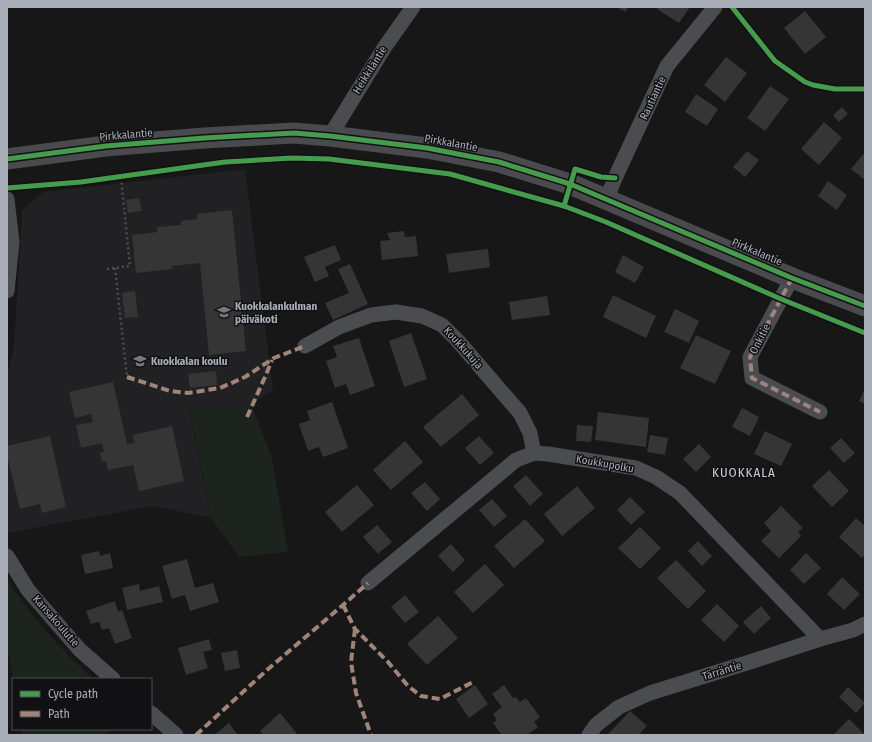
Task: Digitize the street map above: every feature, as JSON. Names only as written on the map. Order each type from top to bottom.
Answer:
[{"type":"street","name":"Heikkiläntie","points":[[330,136],[384,48],[413,7]]},
{"type":"street","name":"Rautiantie","points":[[607,198],[667,66],[715,7]]},
{"type":"street","name":"Pirkkalantie","points":[[7,159],[106,146],[204,138],[294,133],[427,148],[499,162],[570,184],[607,198],[792,278],[865,306]]},
{"type":"street","points":[[7,199],[12,242],[7,291]]},
{"type":"street","name":"Onkitie","points":[[792,278],[750,357],[752,378],[820,412]]},
{"type":"street","name":"Koukkukuja","points":[[305,346],[339,327],[371,316],[396,312],[422,316],[442,325],[458,341],[520,413],[530,432],[534,453]]},
{"type":"street","points":[[368,583],[516,460],[534,453]]},
{"type":"street","name":"Koukkupolku","points":[[534,453],[636,468],[656,477],[680,492],[820,639]]},
{"type":"street","name":"Kansakoulutie","points":[[7,556],[28,590],[80,650],[112,678]]},
{"type":"street","name":"Tärräntie","points":[[589,735],[596,725],[619,707],[650,693],[853,630],[865,624]]},
{"type":"street","points":[[152,714],[176,735]]},
{"type":"lane","points":[[805,82],[835,89],[865,89]]},
{"type":"path","points":[[114,177],[129,175]]},
{"type":"path","points":[[107,268],[130,266],[121,176]]},
{"type":"path","points":[[115,268],[127,377]]},
{"type":"shaded area","name":"Kuokkalan koulu","points":[[245,169],[273,390],[251,404],[189,408],[211,518],[153,506],[7,533],[7,376],[14,347],[22,210],[43,192]]},
{"type":"shaded area","points":[[251,404],[272,458],[288,552],[239,557],[211,518],[189,407]]},
{"type":"shaded area","points":[[7,579],[16,593],[47,632],[92,678],[13,678],[9,655],[7,653]]},
{"type":"shaded area","points":[[22,730],[113,730],[101,735],[23,735]]},
{"type":"building","points":[[616,7],[628,7],[626,12]]},
{"type":"building","points":[[658,7],[690,7],[679,23],[657,9]]},
{"type":"building","points":[[805,11],[826,37],[805,54],[784,28]]},
{"type":"building","points":[[726,57],[747,73],[725,102],[704,85]]},
{"type":"building","points":[[770,86],[789,99],[765,131],[747,118]]},
{"type":"building","points":[[696,94],[718,109],[707,126],[685,112]]},
{"type":"building","points":[[842,107],[848,114],[839,122],[833,115]]},
{"type":"building","points":[[824,122],[842,138],[819,165],[801,149]]},
{"type":"building","points":[[747,151],[759,160],[745,177],[733,167]]},
{"type":"building","points":[[865,152],[865,180],[851,169]]},
{"type":"building","points":[[828,181],[847,195],[837,210],[818,196]]},
{"type":"building","points":[[139,198],[142,211],[128,213],[126,200]]},
{"type":"building","name":"Kuokkalankulman päiväkoti","points":[[232,210],[246,351],[209,355],[200,263],[171,266],[172,269],[136,273],[132,235],[157,232],[157,227],[181,225],[181,221],[197,219],[197,214]]},
{"type":"building","points":[[404,231],[405,237],[416,236],[418,256],[382,260],[380,241],[390,240],[387,233]]},
{"type":"building","points":[[335,245],[341,260],[325,267],[329,276],[315,282],[304,257]]},
{"type":"building","points":[[488,249],[490,267],[449,273],[446,254]]},
{"type":"building","points":[[623,255],[644,267],[635,283],[615,272]]},
{"type":"building","points":[[350,264],[368,304],[333,320],[325,303],[349,293],[338,269]]},
{"type":"building","points":[[135,291],[138,317],[125,318],[122,293]]},
{"type":"building","points":[[613,295],[656,316],[646,338],[603,317]]},
{"type":"building","points":[[547,296],[550,315],[512,320],[509,302]]},
{"type":"building","points":[[675,309],[699,321],[689,343],[664,332]]},
{"type":"building","points":[[411,333],[427,379],[404,387],[389,341]]},
{"type":"building","points":[[696,335],[731,351],[715,384],[680,368]]},
{"type":"building","points":[[359,338],[375,386],[350,395],[346,384],[335,388],[326,361],[337,357],[333,346]]},
{"type":"building","points":[[216,371],[217,385],[190,388],[188,374]]},
{"type":"building","points":[[113,382],[127,444],[134,443],[133,435],[172,426],[184,481],[139,491],[133,465],[108,470],[106,461],[102,462],[100,453],[104,452],[102,443],[81,448],[76,425],[93,422],[91,414],[75,418],[69,392]]},
{"type":"building","points":[[865,388],[865,404],[859,401]]},
{"type":"building","points":[[462,394],[479,415],[441,447],[423,427]]},
{"type":"building","points":[[332,402],[348,448],[323,457],[319,447],[308,451],[299,424],[310,420],[307,411]]},
{"type":"building","points":[[742,408],[759,417],[750,436],[732,427]]},
{"type":"building","points":[[598,412],[649,418],[646,447],[595,440]]},
{"type":"building","points":[[577,425],[593,426],[591,442],[576,441]]},
{"type":"building","points":[[765,431],[792,444],[781,466],[754,454]]},
{"type":"building","points":[[650,435],[668,438],[665,455],[647,452]]},
{"type":"building","points":[[50,436],[66,507],[42,513],[40,504],[20,509],[7,455],[7,446]]},
{"type":"building","points":[[479,436],[494,453],[480,465],[465,448]]},
{"type":"building","points":[[841,438],[855,453],[844,463],[830,448]]},
{"type":"building","points":[[405,441],[423,462],[391,490],[373,470]]},
{"type":"building","points":[[699,444],[711,457],[696,472],[683,459]]},
{"type":"building","points":[[829,470],[849,491],[832,507],[812,486]]},
{"type":"building","points":[[526,475],[543,494],[530,506],[513,486]]},
{"type":"building","points":[[425,482],[440,499],[427,511],[411,493]]},
{"type":"building","points":[[357,485],[374,505],[342,532],[325,512]]},
{"type":"building","points":[[577,486],[595,508],[562,536],[544,514]]},
{"type":"building","points":[[630,497],[645,512],[631,525],[617,510]]},
{"type":"building","points":[[492,499],[507,516],[494,527],[479,510]]},
{"type":"building","points":[[781,506],[803,528],[798,532],[801,536],[779,558],[761,541],[771,531],[764,523]]},
{"type":"building","points":[[856,518],[865,526],[865,554],[862,558],[839,537]]},
{"type":"building","points":[[525,519],[545,541],[514,568],[494,546]]},
{"type":"building","points":[[377,525],[392,542],[378,554],[363,537]]},
{"type":"building","points":[[640,527],[661,548],[640,569],[618,548]]},
{"type":"building","points":[[698,541],[712,556],[702,566],[688,551]]},
{"type":"building","points":[[451,544],[465,560],[453,572],[438,556]]},
{"type":"building","points":[[99,551],[100,556],[110,553],[113,568],[85,574],[81,555]]},
{"type":"building","points":[[806,553],[821,568],[804,584],[790,570]]},
{"type":"building","points":[[187,559],[195,588],[213,583],[219,602],[190,611],[185,595],[172,599],[162,566]]},
{"type":"building","points":[[676,560],[706,591],[688,609],[657,578]]},
{"type":"building","points":[[485,564],[504,585],[473,613],[454,592]]},
{"type":"building","points":[[842,577],[860,594],[844,610],[827,594]]},
{"type":"building","points":[[139,584],[140,591],[159,586],[163,602],[127,610],[122,588]]},
{"type":"building","points":[[405,595],[419,612],[405,623],[391,607]]},
{"type":"building","points":[[115,601],[118,612],[122,610],[132,638],[115,644],[109,628],[102,630],[99,622],[91,624],[86,611]]},
{"type":"building","points":[[717,604],[739,626],[724,642],[701,620]]},
{"type":"building","points":[[761,606],[771,618],[754,634],[743,622]]},
{"type":"building","points":[[438,616],[458,638],[427,665],[407,644]]},
{"type":"building","points":[[209,639],[212,650],[203,652],[208,668],[186,675],[178,648]]},
{"type":"building","points":[[237,650],[240,668],[225,671],[221,653]]},
{"type":"building","points":[[475,685],[488,704],[469,718],[456,699]]},
{"type":"building","points":[[504,685],[513,698],[516,697],[520,702],[526,698],[540,717],[534,722],[538,727],[527,735],[502,735],[493,723],[497,720],[493,714],[502,707],[492,694]]},
{"type":"building","points":[[848,687],[865,703],[856,713],[839,697]]},
{"type":"building","points":[[630,711],[647,726],[638,735],[607,735]]},
{"type":"building","points":[[280,713],[298,735],[264,735],[260,731]]},
{"type":"building","points":[[849,719],[865,735],[833,735]]},
{"type":"building","points":[[229,723],[238,735],[214,735]]},
{"type":"marked path","points":[[792,278],[750,357],[752,378],[820,412]]},
{"type":"marked path","points":[[127,377],[170,391],[188,393],[220,388],[245,377],[274,358],[305,346]]},
{"type":"marked path","points":[[247,417],[272,360]]},
{"type":"marked path","points":[[196,735],[267,670],[368,583]]},
{"type":"marked path","points":[[343,605],[355,629],[388,662],[408,686],[421,696],[440,699],[473,682]]},
{"type":"marked path","points":[[355,629],[351,662],[356,693],[371,735]]},
{"type":"cycle path","points":[[732,7],[775,61],[805,82],[835,89],[865,89]]},
{"type":"cycle path","points":[[7,159],[106,146],[204,138],[294,133],[427,148],[499,162],[570,184],[792,278],[865,306]]},
{"type":"cycle path","points":[[7,188],[81,182],[225,162],[292,158],[329,159],[450,174],[564,206],[606,222],[781,299],[865,333]]},
{"type":"cycle path","points":[[564,206],[575,169],[601,177],[615,178]]},
{"type":"place","name":"Kuokkalankulman päiväkoti","points":[[224,312]]},
{"type":"place","name":"Kuokkalan koulu","points":[[140,361]]},
{"type":"district","name":"KUOKKALA","points":[[744,472]]}]
